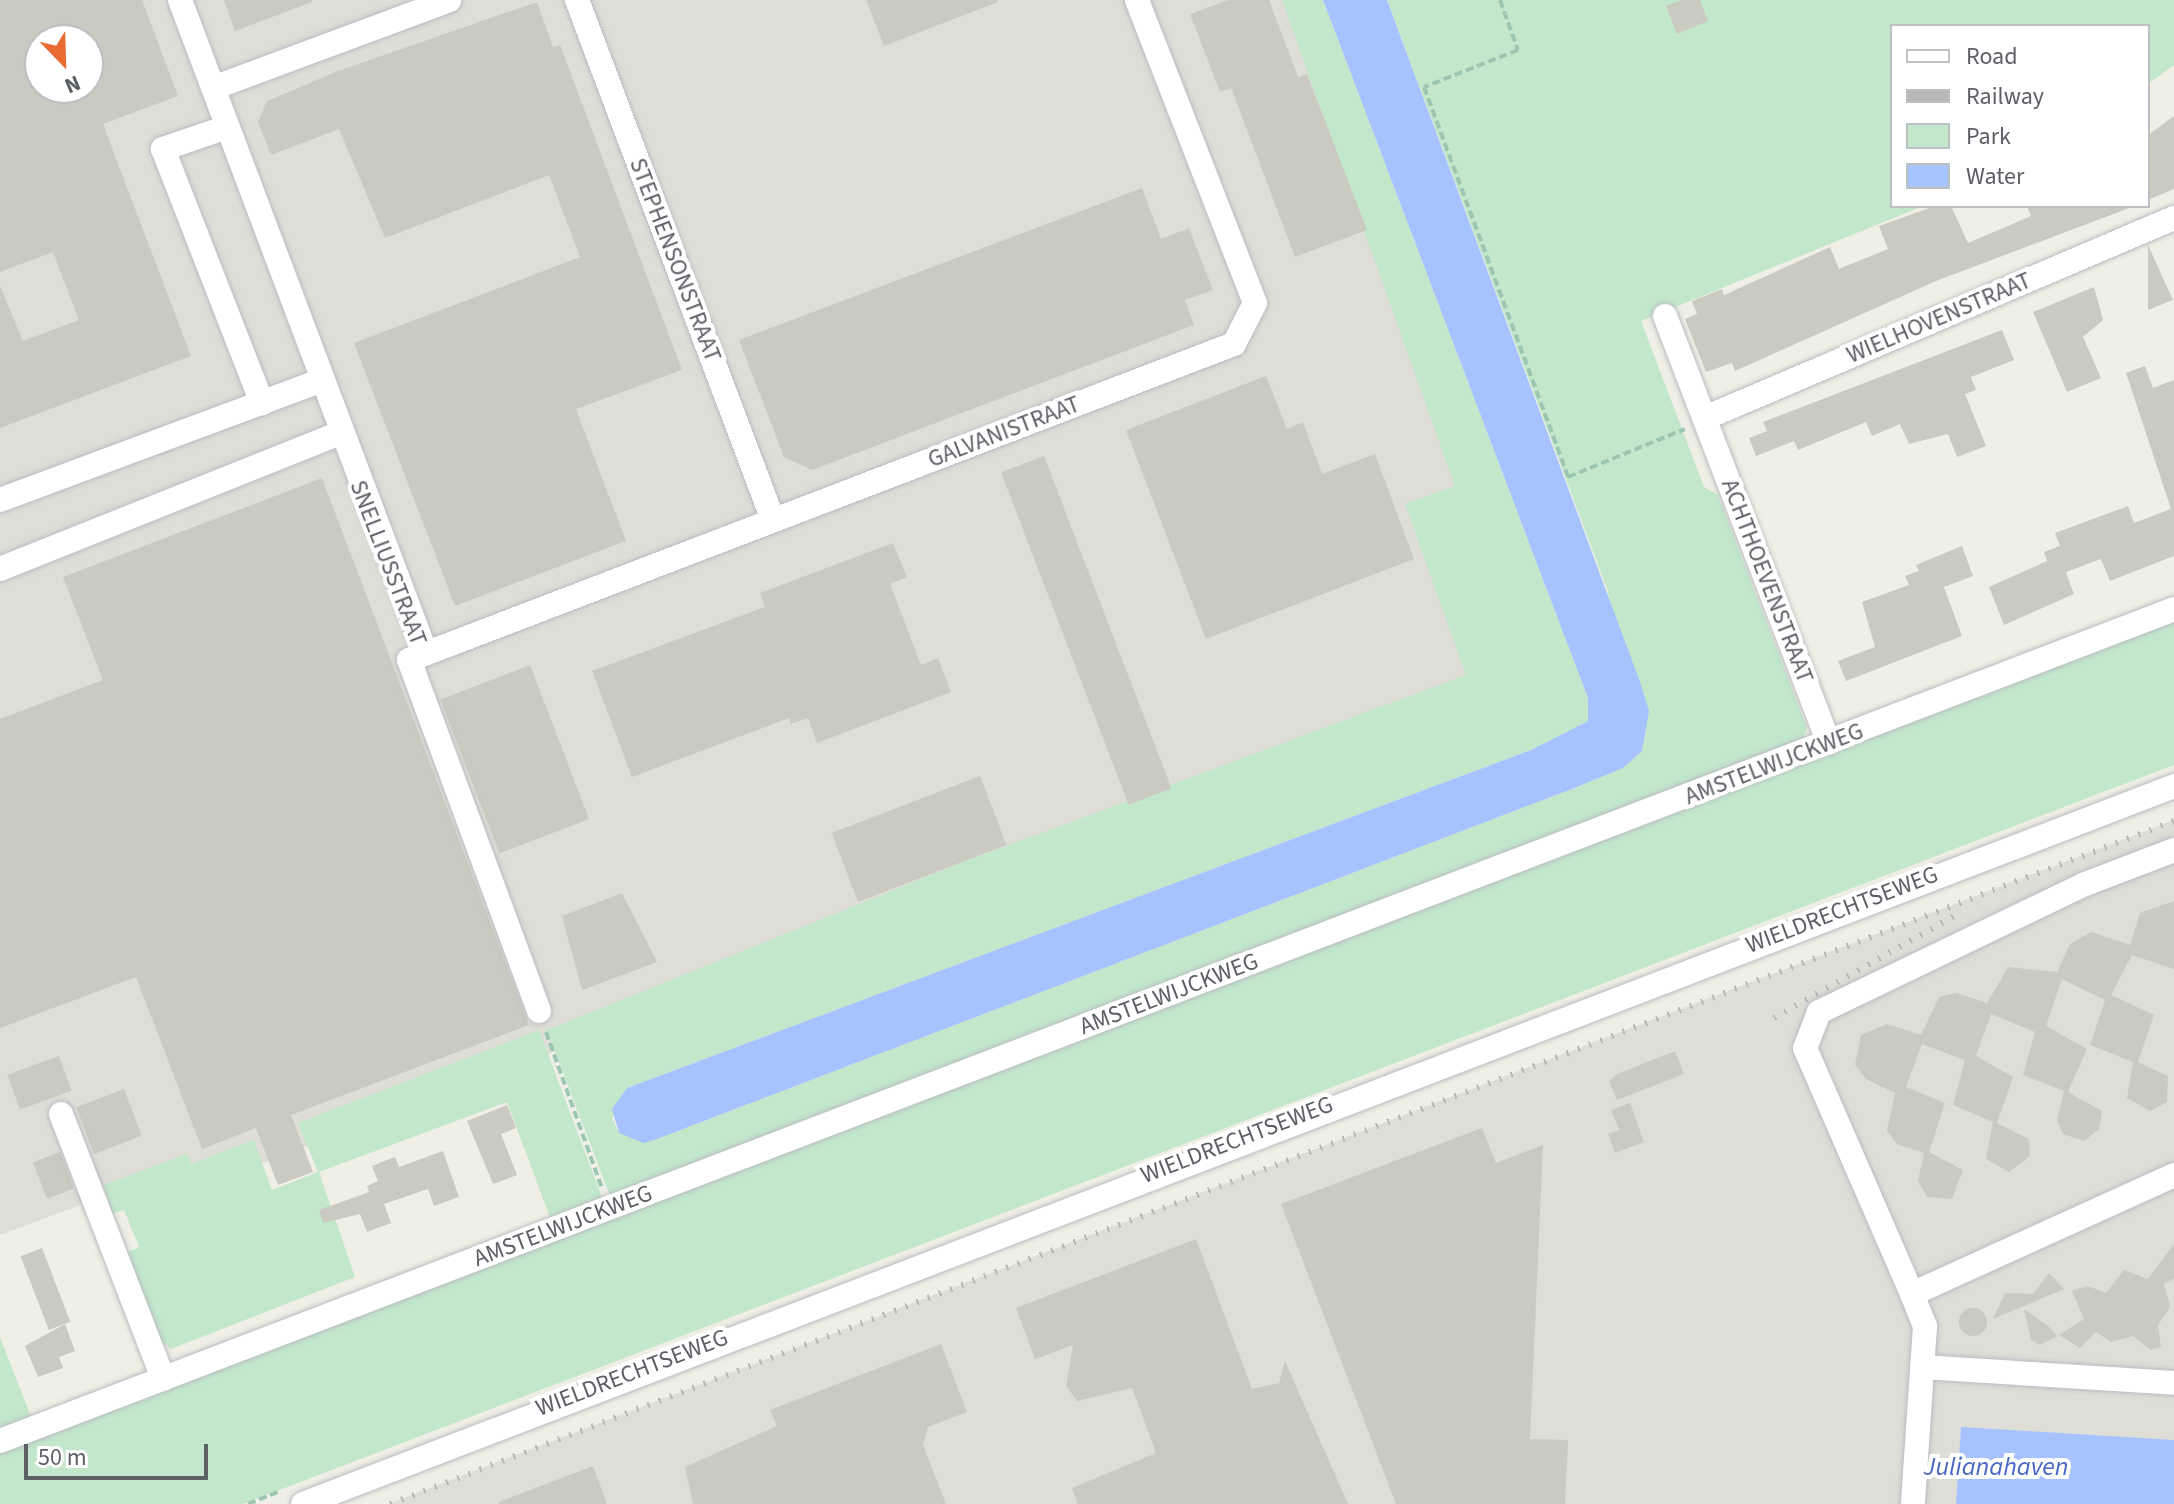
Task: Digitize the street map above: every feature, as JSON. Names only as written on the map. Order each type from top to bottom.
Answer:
[{"type":"street","name":"SNELLIUSSTRAAT","points":[[180,0],[318,382],[426,653],[409,660],[539,1011]]},
{"type":"street","points":[[213,88],[449,0]]},
{"type":"street","name":"STEPHENSONSTRAAT","points":[[577,0],[773,520]]},
{"type":"street","name":"GALVANISTRAAT","points":[[426,653],[1234,344],[1255,303],[1137,0]]},
{"type":"street","points":[[227,127],[163,149],[262,403]]},
{"type":"street","name":"WIELHOVENSTRAAT","points":[[1705,418],[2174,218]]},
{"type":"street","name":"ACHTHOEVENSTRAAT","points":[[1665,316],[1829,743]]},
{"type":"street","points":[[0,500],[318,382]]},
{"type":"street","points":[[0,569],[338,434]]},
{"type":"street","name":"AMSTELWIJCKWEG","points":[[0,1441],[2174,609]]},
{"type":"street","name":"WIELDRECHTSEWEG","points":[[303,1504],[2174,786]]},
{"type":"street","points":[[1913,1504],[1925,1326],[1805,1048],[1819,1012],[2083,885],[2174,850]]},
{"type":"street","points":[[61,1114],[163,1379]]},
{"type":"street","points":[[1912,1294],[2174,1175]]},
{"type":"street","points":[[1922,1367],[2174,1383]]},
{"type":"path","points":[[1500,0],[1518,50],[1424,87],[1568,477],[1705,418]]},
{"type":"path","points":[[539,1011],[610,1208]]},
{"type":"shaded area","points":[[0,0],[1302,0],[1543,672],[206,1185],[198,1161],[0,1235]]},
{"type":"shaded area","points":[[2174,820],[2174,1440],[1957,1504],[388,1504]]},
{"type":"green space","points":[[1282,0],[1323,0],[1588,698],[1588,721],[1531,750],[627,1088],[612,1118],[619,1133],[657,1139],[1572,789],[1622,768],[1642,751],[1607,589],[1387,0],[2174,0],[2174,65],[2150,83],[2150,24],[1890,24],[1890,208],[1918,208],[1641,321],[1704,487],[1718,495],[1807,728],[1802,741],[610,1196],[547,1030],[961,863],[1466,675],[1405,504],[1455,486]]},
{"type":"green space","points":[[2174,621],[2174,765],[243,1504],[0,1504],[0,1452]]},
{"type":"green space","points":[[539,1030],[603,1200],[551,1220],[507,1102],[319,1172],[355,1277],[171,1349],[157,1337],[123,1254],[139,1247],[124,1210],[113,1214],[103,1185],[187,1154],[191,1164],[254,1140],[272,1190],[318,1172],[298,1123]]},
{"type":"green space","points":[[0,1337],[31,1417],[0,1429]]},
{"type":"water","points":[[1323,0],[1387,0],[1640,682],[1649,711],[1642,751],[1623,768],[1572,789],[657,1139],[644,1143],[619,1133],[612,1109],[627,1088],[1531,750],[1588,721],[1588,698]]},
{"type":"water","name":"Julianahaven","points":[[1961,1427],[2174,1440],[2174,1504],[1956,1504]]},
{"type":"building","points":[[0,0],[142,0],[178,96],[103,124],[191,356],[0,428],[0,286],[23,341],[79,320],[53,252],[0,272]]},
{"type":"building","points":[[224,0],[312,0],[312,2],[235,31]]},
{"type":"building","points":[[866,0],[998,0],[998,2],[884,46]]},
{"type":"building","points":[[1228,0],[1269,0],[1298,77],[1307,74],[1367,230],[1295,257],[1231,88],[1220,92],[1190,14]]},
{"type":"building","points":[[1681,0],[1700,0],[1708,21],[1677,34],[1666,6]]},
{"type":"building","points":[[537,2],[553,47],[560,45],[682,370],[576,409],[626,541],[455,606],[354,343],[580,257],[549,175],[385,238],[339,129],[271,155],[258,122],[267,101],[338,71]]},
{"type":"building","points":[[2174,116],[2174,189],[2150,199],[2150,134]]},
{"type":"building","points":[[1142,188],[1161,239],[1189,228],[1213,290],[1185,300],[1194,325],[812,470],[784,457],[739,340]]},
{"type":"building","points":[[1929,208],[1952,208],[1968,243],[2031,216],[2028,208],[2129,208],[1936,281],[1735,371],[1732,363],[1706,372],[1685,319],[1697,314],[1692,301],[1722,289],[1724,295],[1830,247],[1839,269],[1888,249],[1879,226]]},
{"type":"building","points":[[2148,245],[2173,300],[2148,310]]},
{"type":"building","points":[[2094,287],[2103,320],[2083,337],[2101,378],[2067,392],[2033,312]]},
{"type":"building","points":[[2002,330],[2014,360],[1971,377],[1976,390],[1965,394],[1986,446],[1957,457],[1948,434],[1909,444],[1900,424],[1872,436],[1866,422],[1798,450],[1794,441],[1756,456],[1749,438],[1767,431],[1763,422]]},
{"type":"building","points":[[2145,366],[2153,388],[2174,380],[2174,556],[2110,581],[2101,559],[2066,572],[2074,594],[2004,625],[1989,587],[2047,561],[2044,552],[2060,546],[2055,533],[2128,506],[2134,523],[2171,509],[2126,373]]},
{"type":"building","points":[[1266,376],[1287,429],[1303,422],[1322,474],[1375,454],[1414,559],[1206,639],[1126,430]]},
{"type":"building","points":[[1044,456],[1172,788],[1129,805],[1001,472]]},
{"type":"building","points":[[322,478],[529,1025],[291,1115],[313,1172],[278,1185],[256,1128],[202,1149],[136,977],[0,1028],[0,719],[103,680],[63,577]]},
{"type":"building","points":[[893,543],[907,577],[890,584],[921,665],[938,658],[951,692],[817,743],[808,718],[791,724],[789,718],[632,777],[592,671],[765,607],[760,593]]},
{"type":"building","points":[[1962,546],[1973,576],[1944,587],[1962,636],[1846,681],[1838,661],[1875,647],[1862,602],[1909,585],[1905,576],[1919,571],[1916,565]]},
{"type":"building","points":[[530,665],[589,819],[500,853],[440,699]]},
{"type":"building","points":[[980,776],[1007,845],[858,902],[832,833]]},
{"type":"building","points":[[622,893],[657,962],[582,990],[562,916]]},
{"type":"building","points":[[2174,901],[2174,969],[2132,955],[2111,995],[2154,1015],[2138,1062],[2168,1076],[2167,1102],[2150,1111],[2127,1098],[2133,1062],[2090,1045],[2105,1000],[2062,979],[2046,1026],[2087,1049],[2068,1092],[2102,1111],[2099,1129],[2084,1141],[2063,1134],[2057,1120],[2064,1091],[2023,1075],[2035,1032],[1991,1014],[1976,1056],[2013,1077],[1997,1123],[2029,1139],[2030,1156],[2009,1172],[1986,1159],[1993,1122],[1953,1105],[1965,1060],[1922,1044],[1906,1087],[1945,1103],[1929,1152],[1963,1170],[1952,1199],[1927,1197],[1918,1181],[1924,1153],[1897,1144],[1887,1131],[1895,1093],[1866,1079],[1855,1065],[1861,1035],[1887,1024],[1921,1035],[1939,997],[1957,993],[1987,1003],[2008,967],[2057,972],[2070,944],[2091,932],[2130,945],[2140,913]]},
{"type":"building","points":[[1675,1051],[1684,1074],[1617,1100],[1609,1081],[1617,1074]]},
{"type":"building","points":[[59,1056],[72,1091],[20,1110],[7,1075]]},
{"type":"building","points":[[124,1089],[142,1136],[94,1154],[76,1107]]},
{"type":"building","points":[[1630,1103],[1644,1142],[1615,1153],[1608,1134],[1619,1130],[1611,1110]]},
{"type":"building","points":[[507,1105],[516,1128],[501,1134],[517,1175],[493,1184],[467,1121]]},
{"type":"building","points":[[1482,1128],[1496,1163],[1543,1145],[1530,1439],[1568,1440],[1565,1504],[1396,1504],[1281,1204]]},
{"type":"building","points":[[443,1151],[459,1197],[434,1206],[428,1189],[384,1204],[391,1223],[367,1232],[360,1214],[323,1223],[319,1210],[369,1192],[367,1186],[378,1181],[372,1166],[395,1157],[399,1167]]},
{"type":"building","points":[[60,1152],[74,1188],[47,1199],[33,1162]]},
{"type":"building","points":[[1196,1239],[1252,1389],[1279,1383],[1285,1361],[1348,1504],[1078,1504],[1072,1488],[1156,1453],[1132,1388],[1077,1401],[1066,1386],[1073,1345],[1035,1359],[1016,1308]]},
{"type":"building","points":[[2174,1244],[2174,1279],[2164,1283],[2170,1307],[2158,1325],[2161,1347],[2151,1350],[2133,1336],[2111,1342],[2096,1332],[2080,1348],[2059,1335],[2084,1319],[2072,1291],[2088,1286],[2106,1293],[2124,1270],[2148,1279]]},
{"type":"building","points":[[42,1248],[70,1322],[49,1330],[21,1256]]},
{"type":"building","points":[[2049,1273],[2064,1289],[1993,1319],[2005,1293],[2033,1294]]},
{"type":"building","points":[[1973,1308],[1983,1312],[1987,1322],[1983,1332],[1973,1336],[1963,1332],[1959,1322],[1963,1312]]},
{"type":"building","points":[[2024,1309],[2057,1336],[2040,1345],[2031,1340]]},
{"type":"building","points":[[65,1324],[75,1351],[59,1357],[63,1368],[38,1377],[25,1346]]},
{"type":"building","points":[[941,1344],[967,1412],[928,1427],[923,1445],[946,1504],[693,1504],[685,1467],[777,1426],[770,1410]]},
{"type":"building","points":[[593,1466],[607,1504],[499,1504],[499,1502]]},
{"type":"railway","points":[[390,1504],[2174,821]]},
{"type":"railway","points":[[1774,1018],[1954,916]]}]
